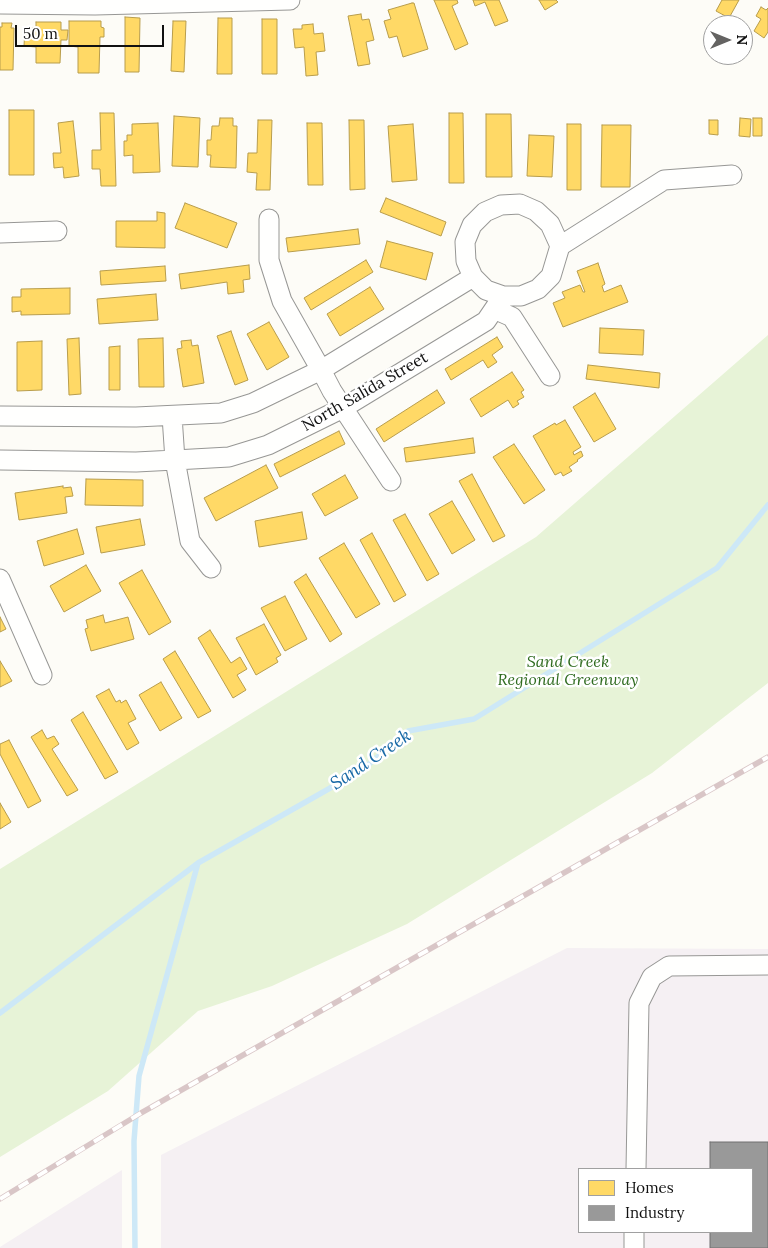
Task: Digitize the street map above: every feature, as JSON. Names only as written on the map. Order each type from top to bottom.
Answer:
[{"type":"street","points":[[0,4],[290,0]]},
{"type":"street","points":[[498,303],[538,289],[550,276],[560,246],[664,180],[732,176]]},
{"type":"street","points":[[550,376],[512,317],[473,277],[466,261],[465,242],[472,225],[485,212],[501,205],[520,204],[536,211],[550,224],[560,246]]},
{"type":"street","points":[[269,219],[269,260],[282,301],[332,391],[391,481]]},
{"type":"street","points":[[0,233],[57,231]]},
{"type":"street","points":[[0,416],[172,416],[221,412],[245,405],[288,387],[321,370],[473,277]]},
{"type":"street","name":"North Salida Street","points":[[0,460],[136,462],[174,460],[229,456],[268,445],[343,408],[486,321],[498,303]]},
{"type":"street","points":[[172,416],[174,460],[190,541],[211,568]]},
{"type":"street","points":[[0,579],[42,675]]},
{"type":"street","points":[[636,1168],[639,1003],[652,978],[669,966],[768,965]]},
{"type":"street","points":[[634,1233],[634,1248]]},
{"type":"shaded area","points":[[567,948],[768,949],[768,1248],[161,1248],[161,1155]]},
{"type":"shaded area","points":[[122,1170],[122,1248],[0,1248],[0,1247]]},
{"type":"green space","name":"Sand Creek Regional Greenway","points":[[768,335],[768,683],[652,773],[407,924],[272,986],[198,1011],[108,1091],[0,1157],[0,869],[536,537]]},
{"type":"building: Homes","points":[[434,0],[457,0],[458,3],[452,6],[468,44],[455,50]]},
{"type":"building: Homes","points":[[473,0],[499,0],[508,21],[495,26],[485,2],[475,6]]},
{"type":"building: Homes","points":[[539,0],[556,0],[558,2],[545,10]]},
{"type":"building: Homes","points":[[722,0],[739,0],[731,15],[723,15],[716,11]]},
{"type":"building: Homes","points":[[414,3],[428,49],[403,57],[397,36],[389,38],[384,21],[391,19],[388,10]]},
{"type":"building: Homes","points":[[761,7],[766,10],[768,8],[768,32],[764,38],[754,31],[761,19],[756,16]]},
{"type":"building: Homes","points":[[361,14],[362,20],[369,19],[374,40],[366,42],[370,64],[358,66],[348,16]]},
{"type":"building: Homes","points":[[125,17],[140,18],[139,72],[125,72]]},
{"type":"building: Homes","points":[[218,18],[232,18],[232,74],[217,74]]},
{"type":"building: Homes","points":[[262,19],[277,19],[277,74],[262,74]]},
{"type":"building: Homes","points":[[69,21],[101,21],[101,27],[104,28],[104,37],[100,37],[99,73],[78,73],[78,47],[69,46]]},
{"type":"building: Homes","points":[[173,21],[186,21],[184,72],[171,71]]},
{"type":"building: Homes","points":[[36,22],[61,22],[61,30],[68,30],[67,40],[61,40],[60,63],[36,63],[36,47],[24,46],[25,28],[36,28]]},
{"type":"building: Homes","points":[[2,23],[12,23],[11,28],[14,28],[13,70],[0,70],[0,27],[2,27]]},
{"type":"building: Homes","points":[[313,24],[314,34],[323,33],[325,51],[316,52],[318,75],[306,76],[304,47],[295,48],[293,29],[302,29],[302,25]]},
{"type":"building: Homes","points":[[9,110],[34,110],[34,175],[9,175]]},
{"type":"building: Homes","points":[[100,113],[114,113],[116,186],[101,186],[100,169],[92,169],[92,150],[101,150]]},
{"type":"building: Homes","points":[[449,113],[463,113],[464,183],[449,183]]},
{"type":"building: Homes","points":[[486,114],[511,114],[512,177],[486,177]]},
{"type":"building: Homes","points":[[174,116],[200,118],[198,167],[172,166]]},
{"type":"building: Homes","points":[[220,118],[233,118],[233,126],[237,126],[236,168],[210,167],[211,155],[207,155],[207,140],[211,140],[212,126],[219,126]]},
{"type":"building: Homes","points":[[740,118],[751,119],[750,137],[739,136]]},
{"type":"building: Homes","points":[[753,118],[762,118],[762,136],[753,136]]},
{"type":"building: Homes","points":[[258,120],[272,120],[270,190],[256,190],[257,173],[247,172],[248,153],[257,153]]},
{"type":"building: Homes","points":[[349,120],[364,120],[365,189],[350,190]]},
{"type":"building: Homes","points":[[709,120],[718,120],[718,135],[709,134]]},
{"type":"building: Homes","points":[[73,121],[79,176],[64,178],[63,167],[54,168],[53,153],[61,153],[58,123]]},
{"type":"building: Homes","points":[[158,123],[160,172],[133,173],[133,155],[124,156],[124,141],[127,141],[127,135],[132,135],[132,124]]},
{"type":"building: Homes","points":[[307,123],[322,123],[323,185],[308,185]]},
{"type":"building: Homes","points":[[413,124],[417,180],[392,182],[388,126]]},
{"type":"building: Homes","points":[[567,124],[581,124],[581,190],[567,190]]},
{"type":"building: Homes","points":[[602,125],[631,125],[630,187],[601,187]]},
{"type":"building: Homes","points":[[529,135],[554,136],[552,177],[527,176]]},
{"type":"building: Homes","points":[[386,198],[446,222],[441,236],[380,212]]},
{"type":"building: Homes","points":[[185,203],[237,223],[227,248],[175,228]]},
{"type":"building: Homes","points":[[157,212],[165,213],[165,248],[116,247],[116,221],[157,221]]},
{"type":"building: Homes","points":[[358,229],[360,244],[288,252],[286,238]]},
{"type":"building: Homes","points":[[387,241],[433,253],[426,280],[380,267]]},
{"type":"building: Homes","points":[[366,260],[373,272],[311,310],[304,298]]},
{"type":"building: Homes","points":[[598,263],[605,284],[602,286],[604,292],[621,285],[628,302],[563,327],[553,303],[565,298],[562,292],[580,285],[583,292],[585,292],[577,271]]},
{"type":"building: Homes","points":[[249,265],[250,279],[243,280],[244,292],[228,294],[227,282],[181,289],[179,274]]},
{"type":"building: Homes","points":[[165,266],[166,281],[101,285],[100,271]]},
{"type":"building: Homes","points":[[370,287],[384,309],[340,336],[327,314]]},
{"type":"building: Homes","points":[[70,288],[70,314],[21,315],[21,311],[12,312],[12,297],[21,297],[21,289]]},
{"type":"building: Homes","points":[[156,294],[158,320],[99,324],[97,299]]},
{"type":"building: Homes","points":[[269,322],[289,357],[267,370],[247,334]]},
{"type":"building: Homes","points":[[600,328],[644,330],[643,355],[599,353]]},
{"type":"building: Homes","points":[[231,331],[248,380],[235,385],[217,336]]},
{"type":"building: Homes","points":[[497,337],[503,347],[492,355],[497,362],[488,368],[483,360],[451,380],[445,369]]},
{"type":"building: Homes","points":[[79,338],[81,394],[69,395],[67,339]]},
{"type":"building: Homes","points":[[163,338],[164,387],[139,387],[138,339]]},
{"type":"building: Homes","points":[[191,340],[192,346],[198,345],[204,383],[183,387],[177,349],[182,348],[181,341]]},
{"type":"building: Homes","points":[[42,341],[42,390],[17,391],[17,342]]},
{"type":"building: Homes","points":[[120,346],[120,390],[109,390],[109,347]]},
{"type":"building: Homes","points":[[588,365],[660,373],[659,388],[586,379]]},
{"type":"building: Homes","points":[[512,372],[524,390],[521,392],[524,397],[517,401],[519,404],[513,408],[508,400],[481,417],[470,399]]},
{"type":"building: Homes","points":[[437,390],[445,403],[384,442],[376,429]]},
{"type":"building: Homes","points":[[595,393],[616,429],[594,442],[573,407]]},
{"type":"building: Homes","points":[[565,420],[581,447],[573,452],[574,455],[581,451],[583,456],[569,467],[572,471],[563,476],[561,472],[555,475],[533,436],[555,423],[556,425]]},
{"type":"building: Homes","points":[[339,431],[345,444],[280,477],[274,464]]},
{"type":"building: Homes","points":[[473,438],[475,453],[406,462],[404,448]]},
{"type":"building: Homes","points":[[514,444],[545,490],[524,504],[493,457]]},
{"type":"building: Homes","points":[[266,465],[278,488],[216,521],[204,498]]},
{"type":"building: Homes","points":[[472,474],[505,536],[493,542],[459,481]]},
{"type":"building: Homes","points":[[345,475],[358,498],[325,516],[312,494]]},
{"type":"building: Homes","points":[[86,479],[143,480],[143,506],[85,505]]},
{"type":"building: Homes","points":[[63,486],[63,488],[71,487],[73,496],[65,497],[67,513],[19,520],[15,493]]},
{"type":"building: Homes","points":[[452,501],[475,540],[452,554],[429,514]]},
{"type":"building: Homes","points":[[302,512],[307,539],[259,547],[255,521]]},
{"type":"building: Homes","points":[[405,514],[439,574],[427,581],[393,520]]},
{"type":"building: Homes","points":[[140,519],[145,545],[101,553],[96,527]]},
{"type":"building: Homes","points":[[77,529],[84,554],[44,566],[37,541]]},
{"type":"building: Homes","points":[[372,533],[406,595],[394,602],[360,540]]},
{"type":"building: Homes","points":[[344,543],[380,604],[356,618],[319,558]]},
{"type":"building: Homes","points":[[86,565],[101,591],[64,612],[50,586]]},
{"type":"building: Homes","points":[[142,570],[171,622],[149,635],[119,583]]},
{"type":"building: Homes","points":[[306,574],[342,634],[330,642],[294,582]]},
{"type":"building: Homes","points":[[285,596],[307,639],[285,651],[261,608]]},
{"type":"building: Homes","points":[[103,615],[105,623],[128,617],[134,639],[91,651],[85,629],[88,628],[86,620]]},
{"type":"building: Homes","points":[[0,617],[6,629],[0,632]]},
{"type":"building: Homes","points":[[264,624],[281,655],[276,658],[278,662],[256,675],[236,638]]},
{"type":"building: Homes","points":[[210,630],[231,663],[240,657],[247,669],[237,675],[246,690],[233,698],[198,638]]},
{"type":"building: Homes","points":[[175,651],[211,711],[198,718],[163,659]]},
{"type":"building: Homes","points":[[0,661],[12,681],[0,687]]},
{"type":"building: Homes","points":[[161,682],[182,718],[160,731],[139,695]]},
{"type":"building: Homes","points":[[109,689],[116,702],[120,700],[121,703],[126,700],[136,719],[128,723],[139,743],[127,750],[96,696]]},
{"type":"building: Homes","points":[[83,712],[118,772],[105,779],[71,720]]},
{"type":"building: Homes","points":[[42,730],[47,739],[54,736],[59,744],[52,749],[78,790],[67,796],[31,737]]},
{"type":"building: Homes","points":[[9,740],[41,801],[28,808],[0,754],[0,744]]},
{"type":"building: Homes","points":[[0,803],[11,822],[0,829]]},
{"type":"building: Industry","points":[[710,1142],[768,1142],[768,1248],[710,1248],[710,1233],[753,1233],[753,1168],[710,1168]]},
{"type":"waterway","name":"Sand Creek","points":[[0,1013],[198,863],[362,770],[408,731],[474,719],[717,568],[768,505]]},
{"type":"waterway","points":[[135,1248],[134,1141],[139,1076],[198,863]]},
{"type":"railway","points":[[0,1199],[141,1113],[768,757]]}]
